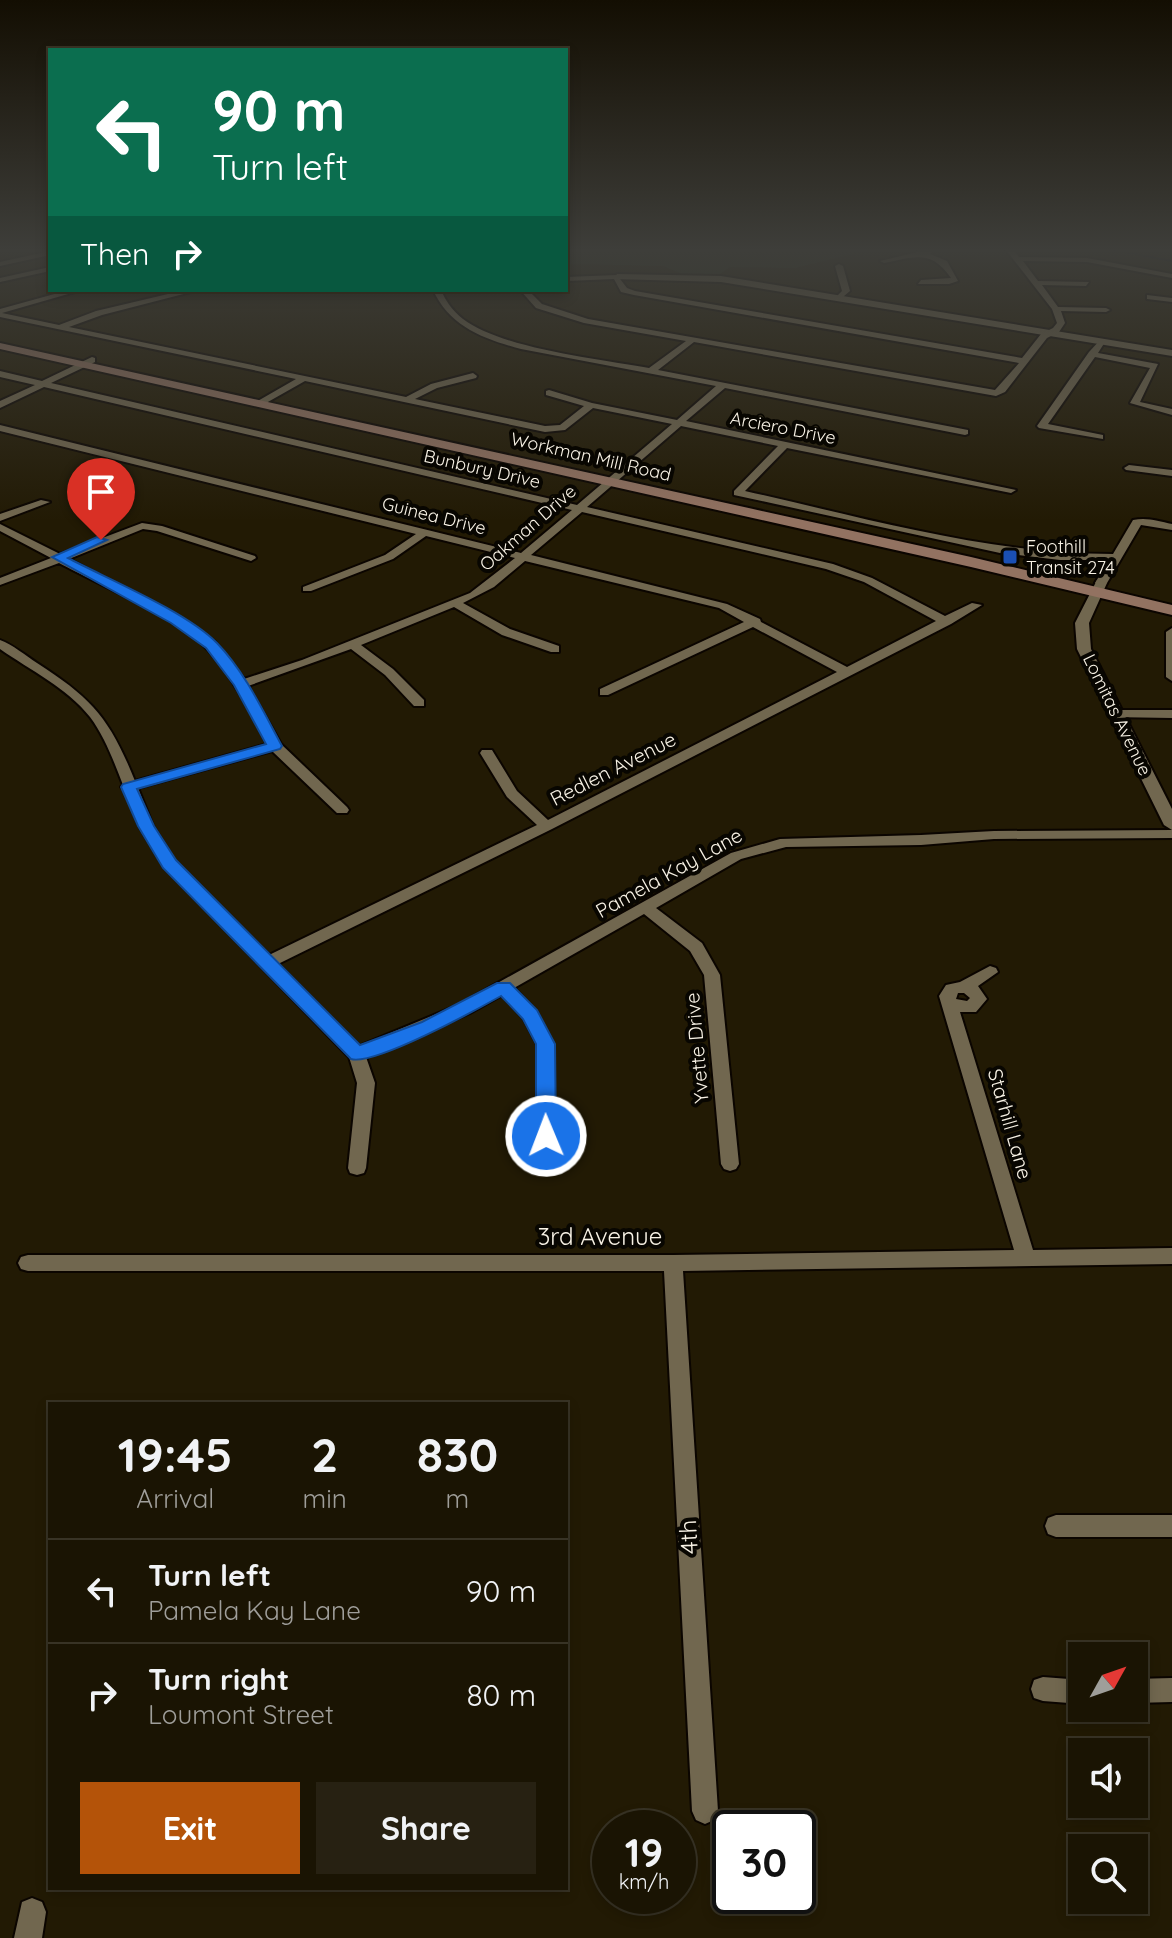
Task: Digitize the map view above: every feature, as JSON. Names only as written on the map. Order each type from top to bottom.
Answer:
[{"type":"main road","name":"Workman Mill Road","points":[[2,340],[87,363]]},
{"type":"main road","name":"Workman Mill Road","points":[[0,346],[1172,601]]},
{"type":"main road","name":"Workman Mill Road","points":[[1098,587],[1172,610]]},
{"type":"street","points":[[118,340],[545,429],[562,428],[591,405]]},
{"type":"street","points":[[503,340],[537,350],[965,432]]},
{"type":"street","points":[[905,340],[1023,361]]},
{"type":"street","points":[[650,372],[691,341],[996,393],[1002,390],[1043,340]]},
{"type":"street","points":[[1092,340],[1172,353]]},
{"type":"street","points":[[1100,437],[1042,426],[1101,342]]},
{"type":"street","points":[[1092,354],[1155,366],[1135,403],[1172,412]]},
{"type":"street","points":[[0,405],[87,363]]},
{"type":"street","name":"Bunbury Drive","points":[[0,374],[829,566],[868,580],[947,622]]},
{"type":"street","points":[[405,401],[434,386],[473,376]]},
{"type":"street","points":[[264,402],[303,379]]},
{"type":"street","name":"Oakman Drive","points":[[241,684],[353,645],[456,604],[490,585],[611,478],[722,386]]},
{"type":"street","name":"Arciero Drive","points":[[549,393],[591,405],[1011,490]]},
{"type":"street","name":"Guinea Drive","points":[[0,428],[723,606],[847,672]]},
{"type":"street","points":[[785,444],[738,493],[1000,550],[1060,557],[1116,557]]},
{"type":"street","points":[[1129,468],[1172,473]]},
{"type":"street","points":[[0,518],[45,502]]},
{"type":"street","name":"Lomitas Avenue","points":[[1172,527],[1140,520],[1098,587],[1082,623],[1081,639],[1089,663],[1172,825]]},
{"type":"street","points":[[0,582],[142,526],[158,528],[251,558]]},
{"type":"street","points":[[0,527],[176,620],[211,645],[241,684],[275,746],[342,810]]},
{"type":"street","points":[[307,589],[389,557],[425,532]]},
{"type":"street","points":[[456,604],[506,632],[555,649]]},
{"type":"street","name":"Redlen Avenue","points":[[266,963],[547,826],[976,605]]},
{"type":"street","points":[[604,692],[756,621]]},
{"type":"street","points":[[1172,632],[1172,677]]},
{"type":"street","points":[[0,644],[70,690],[95,715],[115,748],[146,826],[169,864],[357,1054],[366,1083],[357,1168]]},
{"type":"street","points":[[353,645],[389,672],[419,703]]},
{"type":"street","points":[[1115,714],[1172,714]]},
{"type":"street","points":[[128,787],[275,746]]},
{"type":"street","points":[[487,753],[502,785],[547,826]]},
{"type":"street","name":"Pamela Kay Lane","points":[[357,1054],[429,1026],[736,856],[759,847],[785,842],[921,840],[994,835],[1172,834]]},
{"type":"street","name":"Yvette Drive","points":[[646,908],[696,947],[712,975],[730,1164]]},
{"type":"street","name":"Starhill Lane","points":[[990,972],[963,987],[978,995],[978,1003],[964,1008],[952,1004],[1026,1257]]},
{"type":"street","points":[[504,987],[530,1015],[545,1044],[546,1167]]},
{"type":"street","name":"3rd Avenue","points":[[28,1263],[673,1263],[1172,1256]]},
{"type":"street","name":"4th","points":[[673,1263],[705,1811]]},
{"type":"street","points":[[1056,1526],[1172,1526]]},
{"type":"street","points":[[1043,1689],[1068,1691]]},
{"type":"street","points":[[1148,1691],[1172,1690]]},
{"type":"place","name":"Foothill Transit 274","points":[[1010,557]]},
{"type":"route","points":[[101,540],[58,557],[176,620],[211,645],[241,684],[275,746],[128,787],[146,826],[169,864],[357,1054],[429,1026],[504,987],[530,1015],[545,1044],[546,1136]]}]
